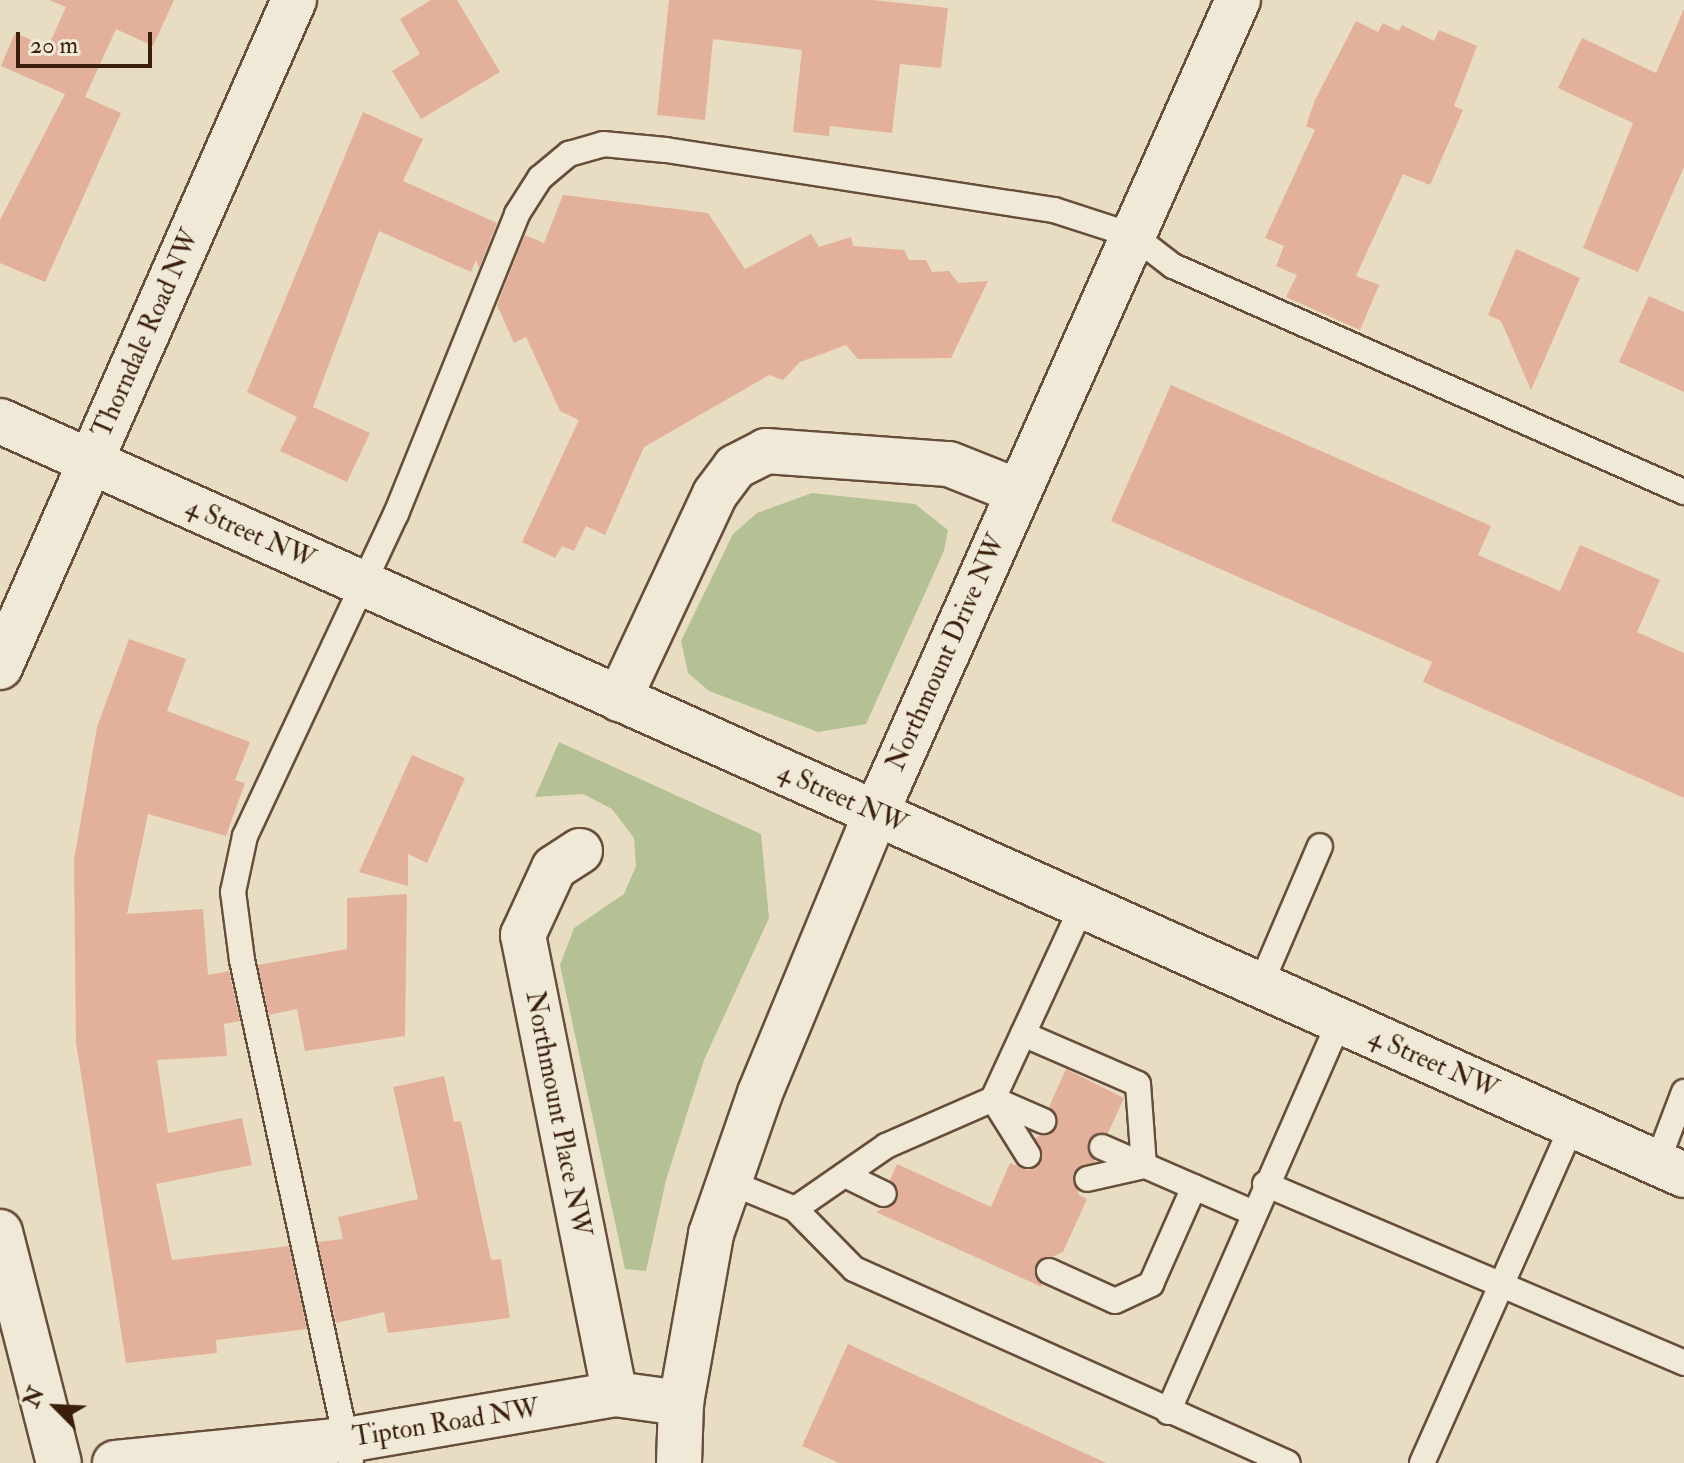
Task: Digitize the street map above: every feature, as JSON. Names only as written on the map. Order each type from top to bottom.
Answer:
[{"type":"street","name":"Thorndale Road NW","points":[[0,667],[294,0]]},
{"type":"street","name":"Northmount Drive NW","points":[[679,1463],[681,1403],[711,1234],[729,1182],[876,813],[1238,0]]},
{"type":"street","name":"4 Street NW","points":[[0,421],[1671,1169]]},
{"type":"street","points":[[619,699],[715,494],[735,467],[766,451],[949,464],[1017,491]]},
{"type":"street","name":"Northmount Place NW","points":[[580,851],[554,868],[523,935],[615,1394]]},
{"type":"street","points":[[0,1232],[59,1463]]},
{"type":"street","name":"Tipton Road NW","points":[[115,1463],[349,1452],[615,1394],[681,1403]]},
{"type":"lane","points":[[349,1452],[242,960],[233,892],[245,836],[362,583],[517,214],[540,178],[569,154],[603,144],[666,150],[1054,210],[1134,236],[1173,266],[1684,492]]},
{"type":"lane","points":[[1260,986],[1320,846]]},
{"type":"lane","points":[[795,1209],[886,1146],[993,1099],[1082,906]]},
{"type":"lane","points":[[1168,1412],[1265,1184],[1339,1022]]},
{"type":"lane","points":[[1023,1034],[1138,1084],[1144,1166]]},
{"type":"lane","points":[[1671,1169],[1684,1092]]},
{"type":"lane","points":[[993,1099],[1043,1121]]},
{"type":"lane","points":[[993,1099],[1028,1155]]},
{"type":"lane","points":[[1422,1463],[1572,1126]]},
{"type":"lane","points":[[1102,1147],[1254,1213]]},
{"type":"lane","points":[[1087,1179],[1144,1166]]},
{"type":"lane","points":[[845,1175],[884,1194]]},
{"type":"lane","points":[[729,1182],[795,1209],[854,1269],[1168,1412],[1288,1463]]},
{"type":"lane","points":[[1265,1184],[1684,1363]]},
{"type":"lane","points":[[1049,1271],[1115,1301],[1151,1284],[1194,1187]]},
{"type":"green space","points":[[812,493],[915,504],[948,530],[944,551],[866,724],[818,732],[709,691],[688,673],[681,641],[733,534],[757,513]]},
{"type":"green space","points":[[559,742],[761,834],[769,918],[704,1060],[666,1180],[646,1271],[625,1269],[560,965],[574,928],[624,894],[636,866],[634,838],[612,809],[583,794],[535,797]]},
{"type":"building","points":[[49,0],[174,0],[153,46],[116,29],[85,97],[121,113],[45,282],[0,263],[0,220],[65,94],[1,66],[15,33],[48,47],[66,7]]},
{"type":"building","points":[[431,0],[457,0],[500,72],[421,119],[392,71],[420,54],[400,19]]},
{"type":"building","points":[[669,0],[872,0],[948,8],[941,68],[900,64],[892,133],[830,126],[829,136],[793,132],[802,50],[713,39],[705,120],[657,115]]},
{"type":"building","points":[[1684,9],[1684,167],[1638,272],[1583,248],[1633,123],[1558,88],[1582,38],[1656,73]]},
{"type":"building","points":[[1356,21],[1378,32],[1383,23],[1399,31],[1402,25],[1434,41],[1439,30],[1477,46],[1454,106],[1463,110],[1430,185],[1403,174],[1356,276],[1379,285],[1360,330],[1286,297],[1297,275],[1276,266],[1284,246],[1265,238],[1315,130],[1306,126],[1315,100]]},
{"type":"building","points":[[363,112],[423,139],[403,181],[497,223],[479,268],[476,260],[471,272],[379,231],[313,407],[370,433],[347,482],[280,451],[297,417],[247,392]]},
{"type":"building","points":[[563,195],[708,213],[745,269],[811,234],[819,247],[851,237],[853,246],[904,250],[909,260],[926,260],[932,272],[949,271],[958,283],[988,281],[951,358],[858,359],[846,345],[800,362],[783,380],[769,375],[644,447],[605,535],[586,526],[574,551],[562,546],[555,558],[522,542],[579,420],[560,411],[526,337],[514,343],[497,305],[525,235],[544,243]]},
{"type":"building","points":[[1516,249],[1580,278],[1531,390],[1501,321],[1488,315]]},
{"type":"building","points":[[1649,296],[1684,312],[1684,392],[1619,362]]},
{"type":"building","points":[[1171,385],[1491,526],[1478,555],[1560,591],[1580,545],[1660,580],[1637,632],[1684,653],[1684,798],[1423,682],[1432,662],[1111,521]]},
{"type":"building","points":[[129,639],[186,659],[167,711],[250,742],[235,780],[245,783],[226,836],[148,814],[127,914],[203,909],[208,975],[229,971],[240,1021],[224,1024],[227,1056],[157,1060],[168,1133],[242,1118],[252,1165],[156,1184],[172,1260],[289,1246],[307,1329],[216,1340],[217,1353],[126,1363],[76,1042],[74,860],[97,727]]},
{"type":"building","points":[[412,755],[465,778],[427,863],[408,854],[408,886],[359,872]]},
{"type":"building","points":[[407,894],[405,1036],[305,1051],[297,1009],[269,1015],[258,965],[347,949],[347,898]]},
{"type":"building","points":[[1066,1069],[1124,1098],[1108,1133],[1089,1140],[1095,1162],[1073,1174],[1079,1195],[1087,1199],[1063,1252],[1036,1264],[1042,1287],[876,1212],[898,1200],[890,1180],[897,1164],[991,1207],[1010,1163],[1028,1170],[1041,1163],[1035,1138],[1056,1128],[1049,1107]]},
{"type":"building","points":[[444,1076],[454,1122],[461,1121],[491,1260],[501,1259],[510,1318],[388,1333],[384,1312],[336,1323],[318,1242],[343,1239],[338,1217],[418,1199],[393,1087]]},
{"type":"building","points":[[848,1344],[1106,1463],[839,1463],[802,1446]]}]
